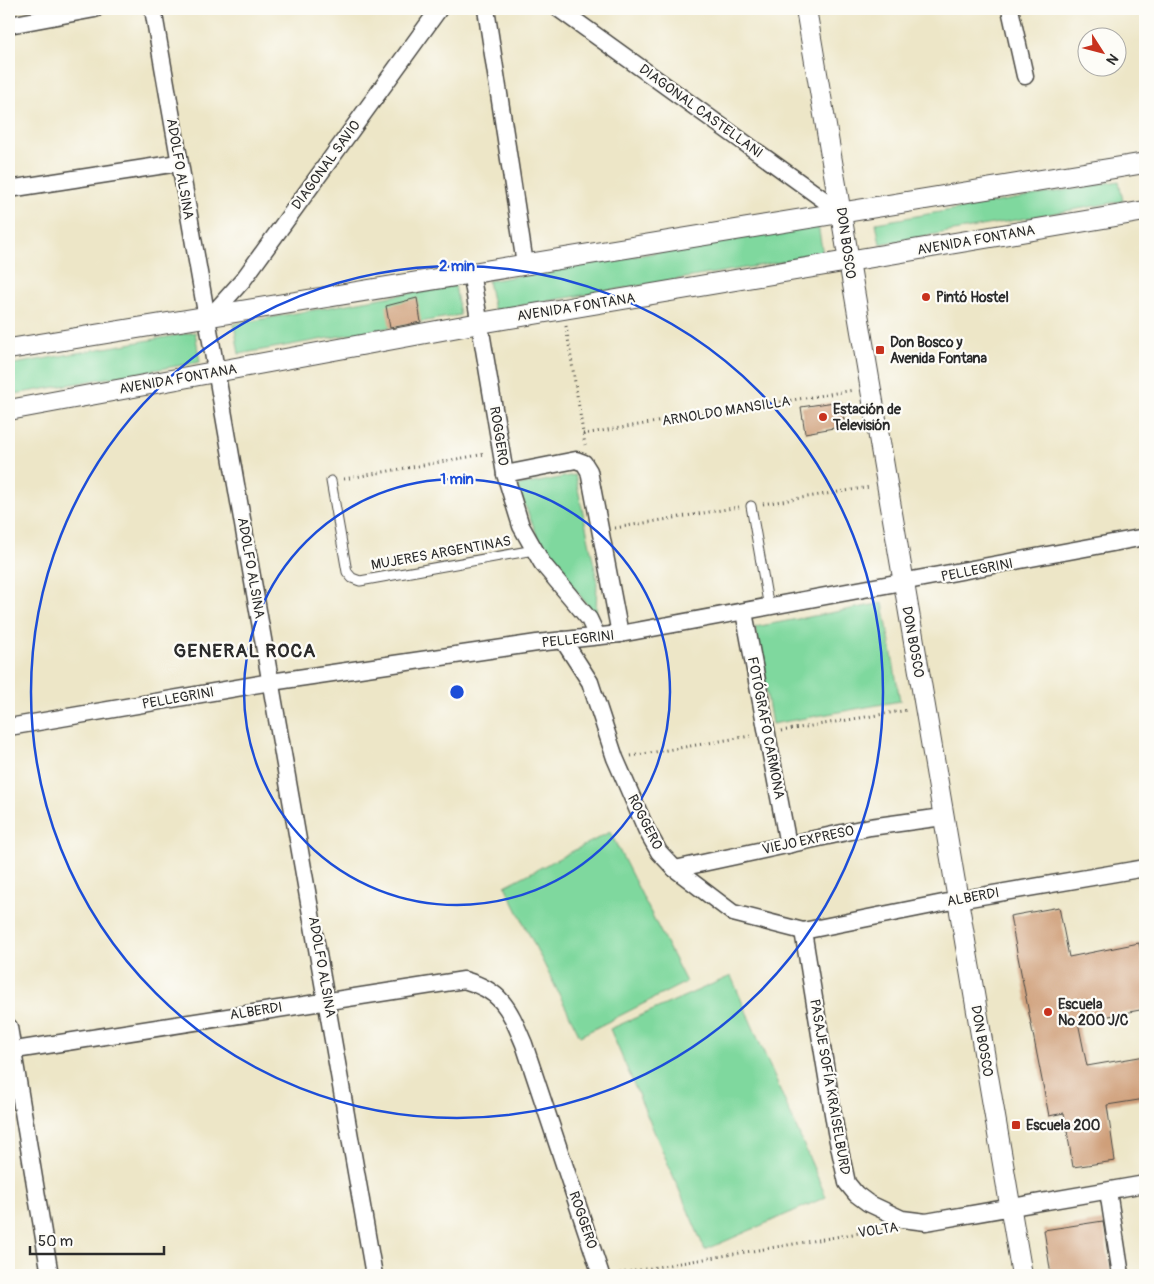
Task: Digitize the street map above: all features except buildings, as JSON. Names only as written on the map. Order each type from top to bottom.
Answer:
[{"type":"street","points":[[9,25],[95,9]]},
{"type":"street","name":"ADOLFO ALSINA","points":[[153,9],[178,163],[209,318],[374,1275]]},
{"type":"street","name":"DIAGONAL SAVIO","points":[[209,318],[244,280],[440,9]]},
{"type":"street","points":[[486,9],[525,264]]},
{"type":"street","name":"DIAGONAL CASTELLANI","points":[[559,9],[842,213]]},
{"type":"street","name":"DON BOSCO","points":[[806,9],[842,213],[848,262],[942,817],[1022,1275]]},
{"type":"street","points":[[1010,9],[1025,76]]},
{"type":"street","points":[[9,189],[178,163]]},
{"type":"street","points":[[9,349],[209,318],[471,272],[1145,163]]},
{"type":"street","name":"AVENIDA FONTANA","points":[[9,410],[480,323],[1145,211]]},
{"type":"street","name":"ROGGERO","points":[[471,272],[504,474],[521,526],[534,550],[589,619],[597,636]]},
{"type":"street","points":[[504,474],[576,460],[587,467],[620,634]]},
{"type":"street","name":"PELLEGRINI","points":[[9,727],[271,682],[564,640],[620,634],[903,584],[1145,537]]},
{"type":"street","name":"FOTÓGRAFO CARMONA","points":[[744,612],[788,845]]},
{"type":"street","name":"ROGGERO","points":[[564,640],[590,682],[615,758],[646,829],[659,852],[675,869],[732,913],[802,931]]},
{"type":"street","name":"VIEJO EXPRESO","points":[[675,869],[870,827],[942,817]]},
{"type":"street","name":"ALBERDI","points":[[802,931],[958,900],[1145,868]]},
{"type":"street","name":"PASAJE SOFÍA KRAISELBURD","points":[[802,931],[836,1132],[847,1183],[856,1194],[868,1203],[902,1219],[926,1222],[1010,1208]]},
{"type":"street","name":"ALBERDI","points":[[11,1051],[464,980],[483,986],[499,997]]},
{"type":"street","name":"ROGGERO","points":[[499,997],[512,1016],[524,1044],[601,1275]]},
{"type":"street","points":[[9,1027],[11,1051],[50,1275]]},
{"type":"street","points":[[1010,1208],[1145,1184]]},
{"type":"street","points":[[1108,1191],[1122,1275]]},
{"type":"lane","name":"MUJERES ARGENTINAS","points":[[331,481],[347,572],[352,578],[360,581],[534,550]]},
{"type":"lane","points":[[751,506],[770,608]]},
{"type":"path","points":[[563,309],[587,467]]},
{"type":"path","name":"ARNOLDO MANSILLA","points":[[583,434],[869,388]]},
{"type":"path","points":[[331,481],[501,452]]},
{"type":"path","name":"VOLTA","points":[[610,1275],[887,1229]]},
{"type":"green space","points":[[1119,181],[1123,201],[880,244],[876,223]]},
{"type":"green space","points":[[818,225],[823,255],[494,310],[488,281]]},
{"type":"green space","points":[[455,285],[460,315],[239,354],[234,324]]},
{"type":"green space","points":[[195,332],[200,362],[9,395],[9,365]]},
{"type":"green space","points":[[575,475],[597,579],[596,616],[542,547],[517,486]]},
{"type":"green space","points":[[883,603],[900,701],[772,724],[755,627]]},
{"type":"green space","points":[[610,832],[686,982],[580,1036],[505,886]]},
{"type":"green space","points":[[731,976],[826,1197],[705,1250],[610,1029]]},
{"type":"place","name":"Pintó Hostel","points":[[926,297]]},
{"type":"place","name":"Don Bosco y Avenida Fontana","points":[[880,350]]},
{"type":"place","name":"Estación de Televisión","points":[[823,417]]},
{"type":"place","name":"Escuela Nº 200 J/C","points":[[1048,1012]]},
{"type":"place","name":"Escuela 200","points":[[1016,1125]]},
{"type":"district","name":"GENERAL ROCA","points":[[245,651]]}]
